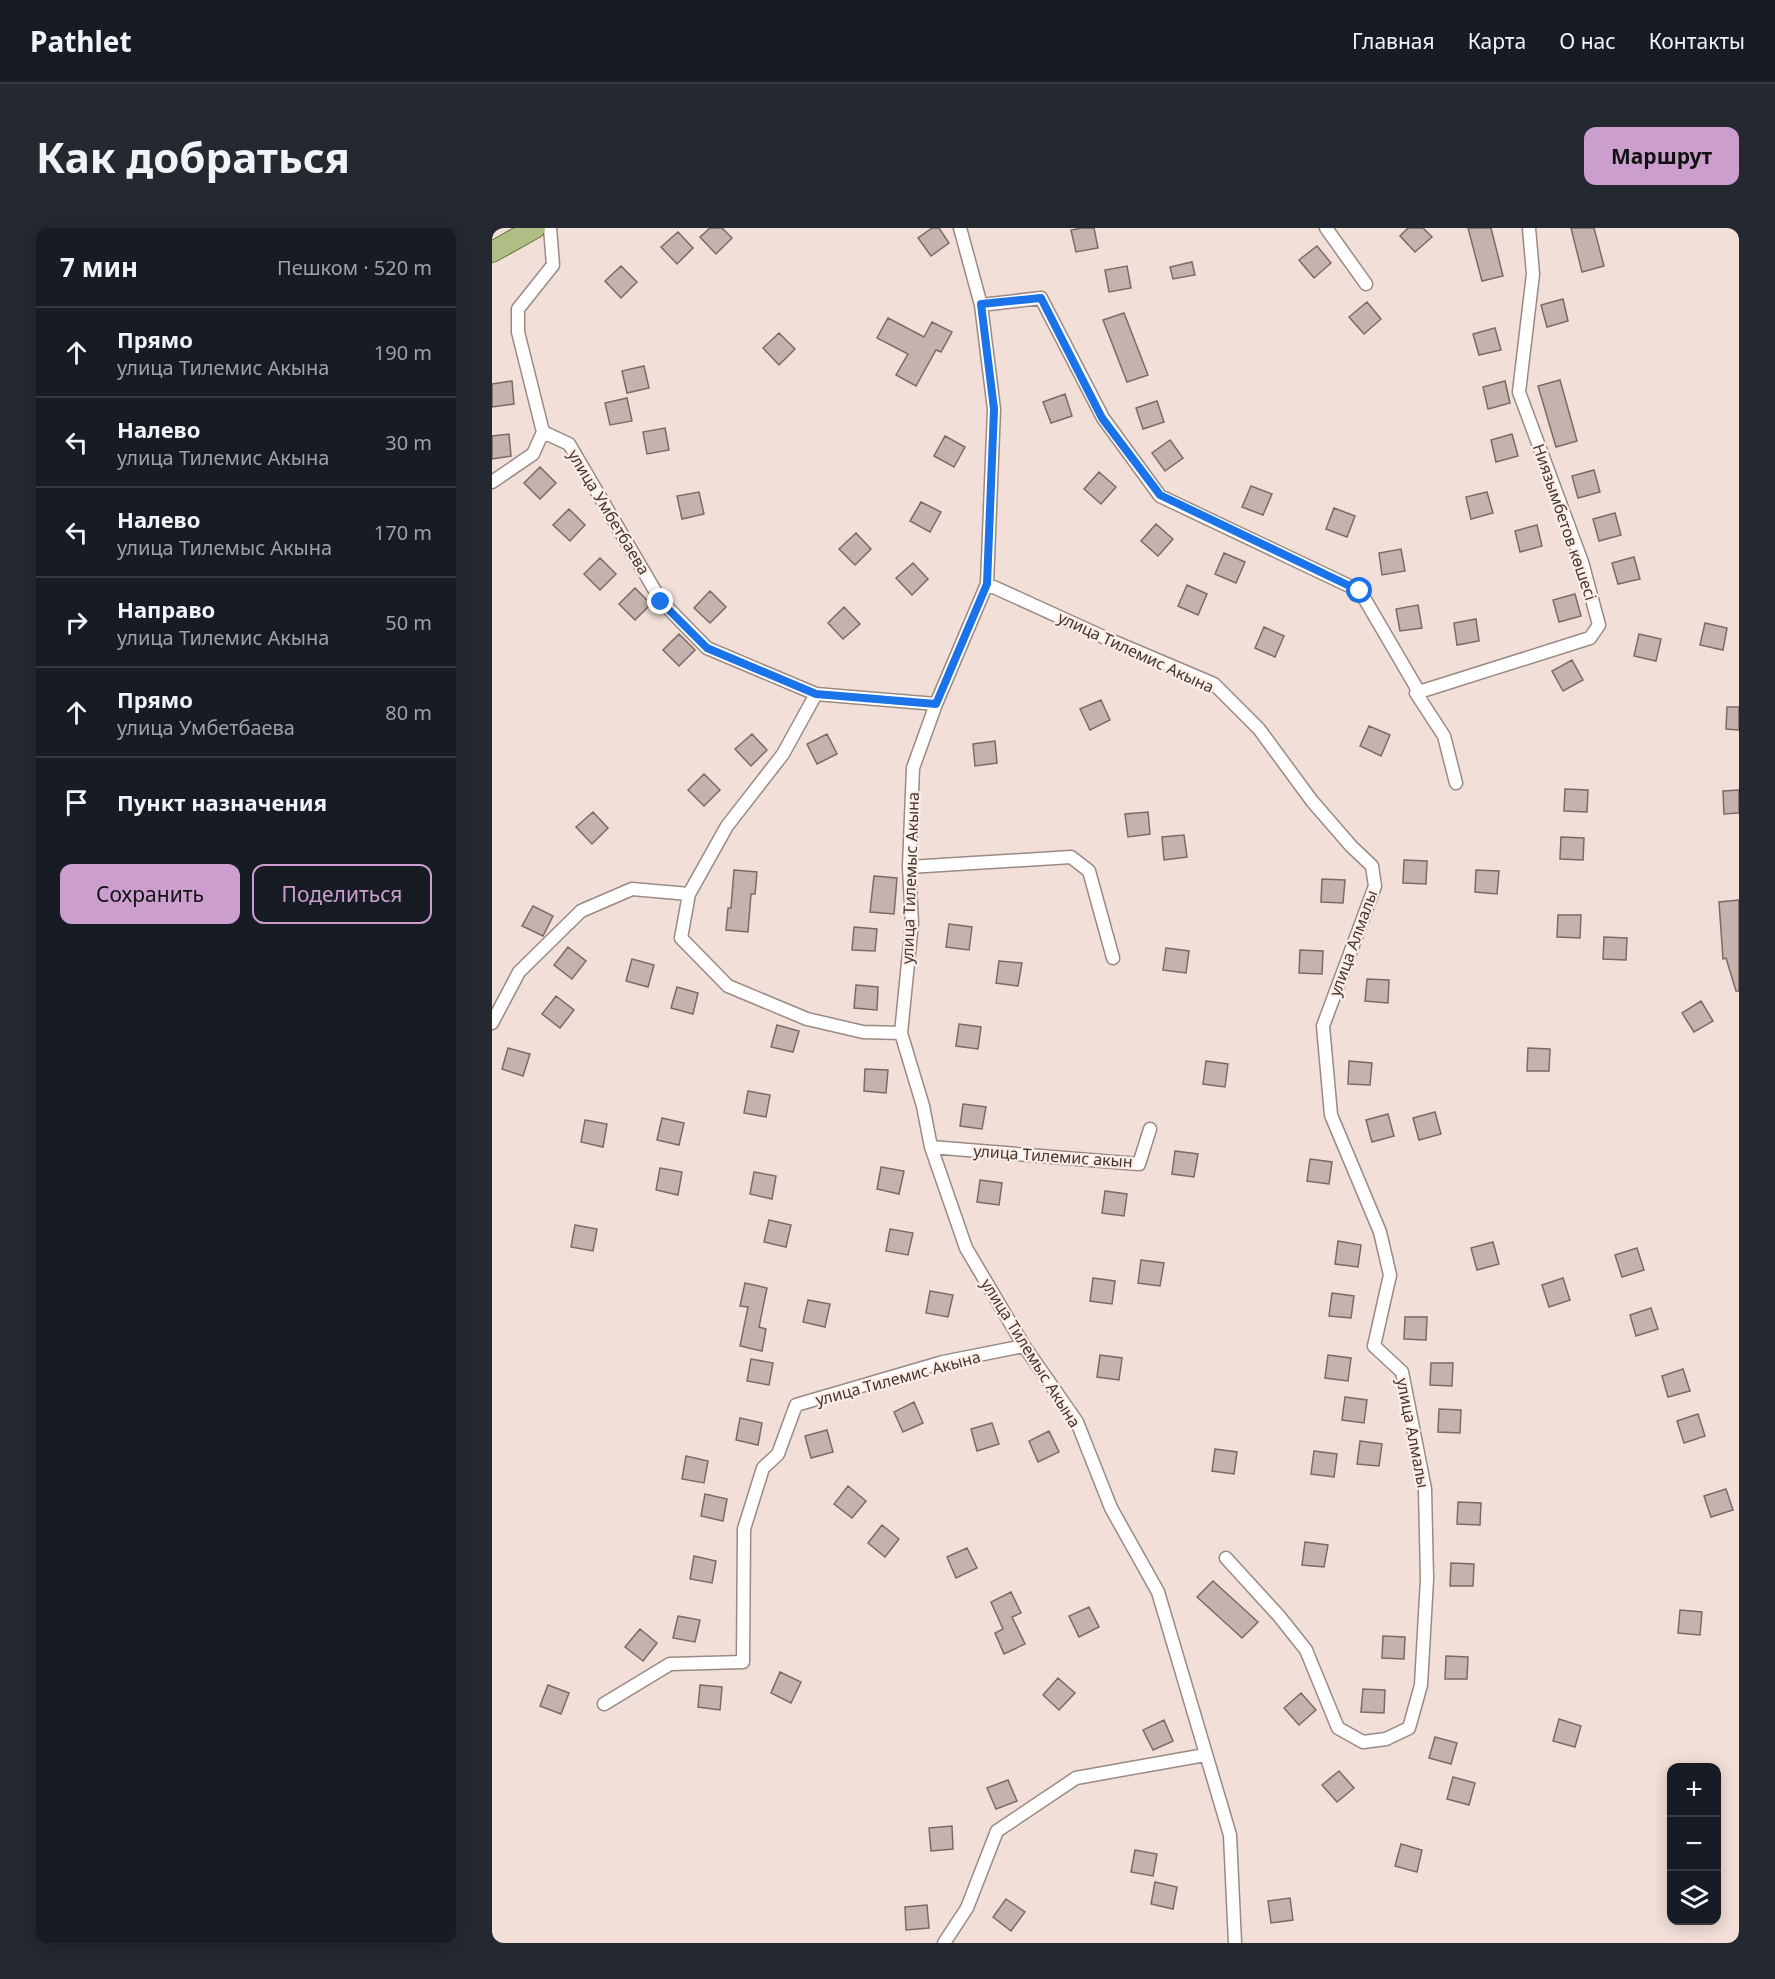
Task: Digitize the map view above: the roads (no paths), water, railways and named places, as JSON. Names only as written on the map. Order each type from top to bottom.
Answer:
[{"type":"main road","points":[[492,252],[535,228]]},
{"type":"street","points":[[492,483],[533,454],[543,432],[518,332],[518,309],[553,265],[550,228]]},
{"type":"street","name":"улица Тилемыс Акына","points":[[960,228],[981,304],[994,409],[987,584],[936,704],[913,768],[909,867],[912,922],[901,1033],[923,1106],[931,1147],[966,1248],[1024,1346],[1077,1422],[1111,1508],[1158,1592],[1230,1835],[1235,1943]]},
{"type":"street","points":[[1326,228],[1366,284]]},
{"type":"street","name":"Ниязымбетов көшесі","points":[[1419,692],[1590,638],[1599,625],[1582,562],[1519,392],[1533,274],[1529,228]]},
{"type":"street","points":[[981,304],[1041,298],[1102,418],[1160,495],[1360,591],[1419,692],[1416,693],[1444,736],[1456,783]]},
{"type":"street","name":"улица Умбетбаева","points":[[543,432],[569,444],[661,602],[707,648],[816,694]]},
{"type":"street","name":"улица Тилемис Акына","points":[[987,584],[1214,684],[1259,729],[1312,801]]},
{"type":"street","points":[[901,1033],[863,1032],[807,1019],[728,986],[681,938],[689,894],[727,826],[783,754],[816,694],[936,704]]},
{"type":"street","name":"улица Алмалы","points":[[1226,1558],[1279,1616],[1306,1650],[1338,1728],[1363,1742],[1386,1739],[1409,1728],[1421,1685],[1427,1579],[1425,1489],[1402,1372],[1374,1346],[1390,1275],[1380,1232],[1331,1115],[1323,1026],[1375,886],[1372,866],[1351,846],[1312,801]]},
{"type":"street","points":[[909,867],[1071,857],[1089,871],[1113,958]]},
{"type":"street","points":[[492,1023],[519,972],[581,910],[632,888],[689,894]]},
{"type":"street","name":"улица Тилемис акын","points":[[931,1147],[1139,1164],[1150,1129]]},
{"type":"street","name":"улица Тилемис Акына","points":[[604,1704],[670,1664],[743,1662],[744,1529],[763,1468],[778,1454],[796,1405],[944,1362],[1024,1346]]},
{"type":"street","points":[[944,1943],[967,1908],[997,1831],[1076,1778],[1205,1755]]}]
